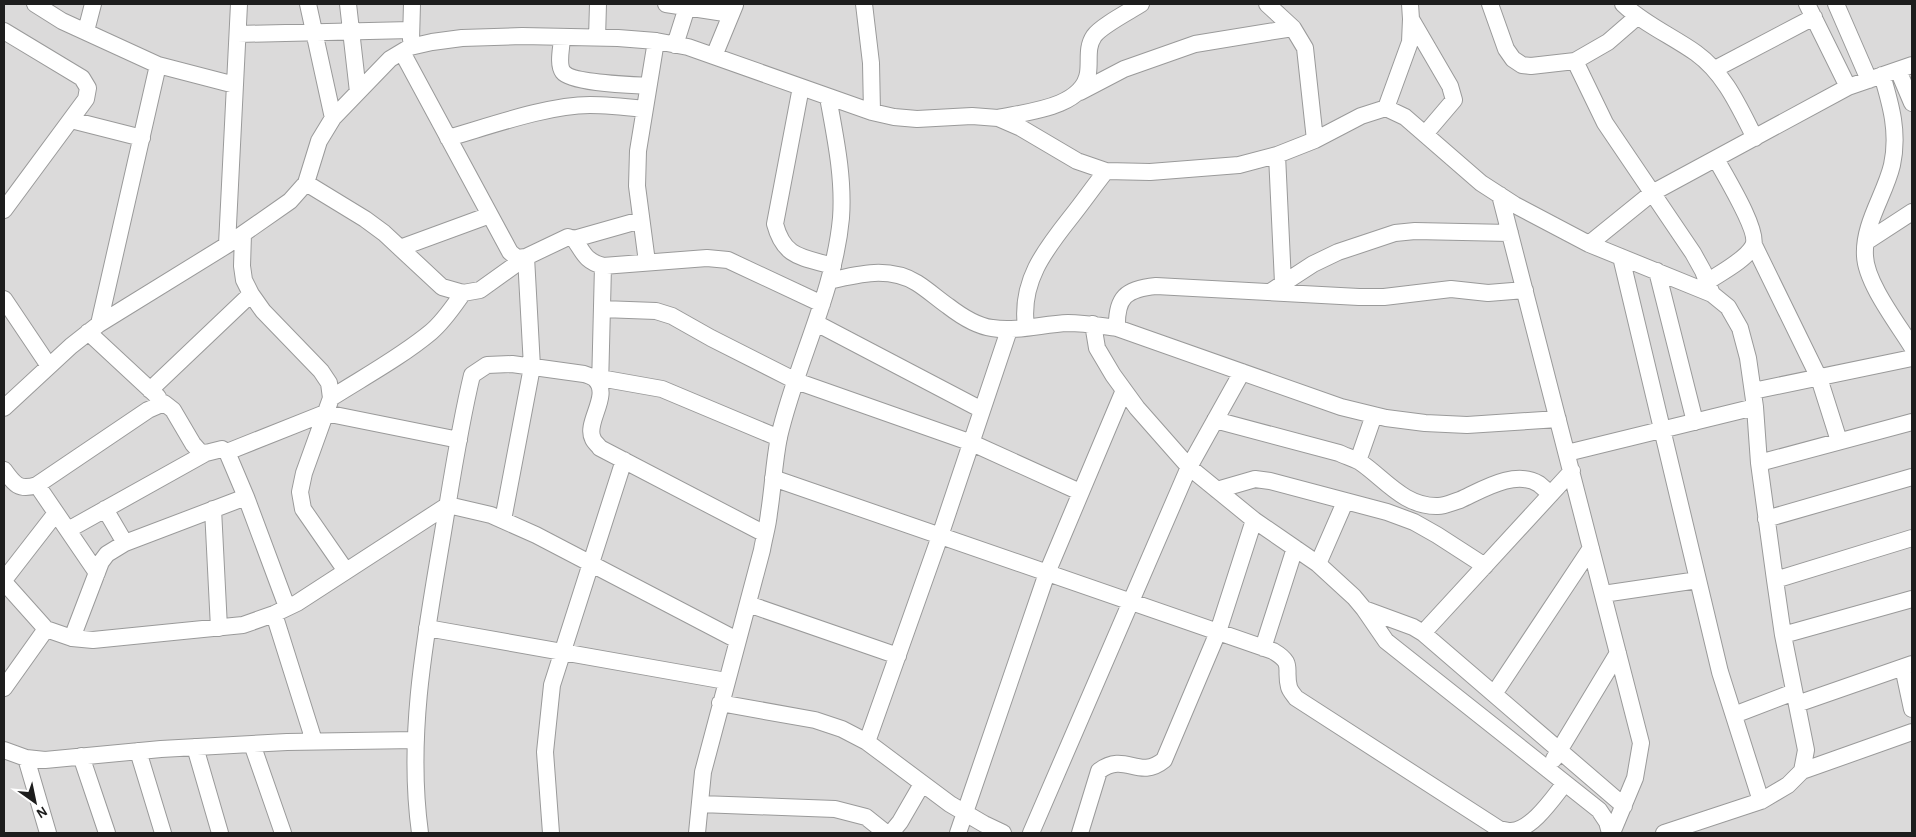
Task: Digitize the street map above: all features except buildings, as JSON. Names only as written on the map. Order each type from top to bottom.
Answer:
[{"type":"street","points":[[35,4],[62,21],[158,65],[235,85]]},
{"type":"street","points":[[86,31],[92,4]]},
{"type":"street","points":[[227,245],[239,4]]},
{"type":"street","points":[[308,4],[333,118]]},
{"type":"street","points":[[348,4],[358,92]]},
{"type":"street","points":[[412,4],[411,30],[406,50],[448,138],[510,252],[517,258],[526,257]]},
{"type":"street","points":[[597,38],[598,4]]},
{"type":"street","points":[[666,4],[734,9],[714,56]]},
{"type":"street","points":[[864,4],[871,63],[872,112]]},
{"type":"street","points":[[1490,4],[1506,50],[1513,59],[1531,66],[1575,61],[1608,42],[1638,16]]},
{"type":"street","points":[[1622,4],[1697,53],[1714,69],[1734,97],[1755,138]]},
{"type":"street","points":[[1836,4],[1893,111],[1895,146],[1891,166],[1868,230],[1864,256],[1872,282],[1912,347]]},
{"type":"street","points":[[676,45],[687,5]]},
{"type":"street","points":[[1268,5],[1294,28],[1305,48],[1314,140]]},
{"type":"street","points":[[1268,5],[1269,32]]},
{"type":"street","points":[[1080,92],[1085,84],[1088,73],[1089,46],[1095,35],[1131,7]]},
{"type":"street","points":[[1714,69],[1810,10],[1848,87]]},
{"type":"street","points":[[1386,108],[1410,42],[1411,12]]},
{"type":"street","points":[[1411,12],[1450,86],[1454,100],[1425,134]]},
{"type":"street","points":[[4,408],[94,328],[227,245],[290,201],[306,183],[319,141],[333,118],[390,59],[406,50],[432,42],[462,38],[562,37],[656,41],[714,56],[872,112],[894,117],[917,119],[972,116],[998,118],[1060,103],[1124,69],[1174,50],[1195,44],[1294,28]]},
{"type":"street","points":[[238,34],[411,30]]},
{"type":"street","points":[[4,31],[82,78],[88,88],[86,99],[4,210]]},
{"type":"street","points":[[562,37],[561,63],[563,72],[570,77],[581,80],[648,86]]},
{"type":"street","points":[[647,262],[637,178],[638,151],[656,41]]},
{"type":"street","points":[[1575,61],[1605,123],[1693,253],[1710,288],[1728,307],[1740,328],[1748,358],[1754,399],[1759,463],[1783,635],[1806,750],[1802,771]]},
{"type":"street","points":[[94,328],[142,138],[158,65]]},
{"type":"street","points":[[1589,244],[1652,193],[1848,87],[1905,67],[1912,103]]},
{"type":"street","points":[[801,87],[775,224],[778,236],[785,247],[831,273],[883,272],[900,275],[916,283],[972,322],[990,328],[1009,330],[1068,323],[1093,324],[1117,328],[1342,407],[1374,415],[1425,423],[1467,425],[1558,419]]},
{"type":"street","points":[[698,833],[703,772],[765,534],[779,438],[831,273],[840,218],[841,194],[828,97]]},
{"type":"street","points":[[448,138],[535,114],[565,108],[590,105],[644,109]]},
{"type":"street","points":[[998,118],[1021,128],[1077,161],[1106,171],[1150,172],[1197,170],[1239,165],[1277,156],[1361,116],[1386,108],[1406,117],[1481,183],[1552,225],[1589,244],[1657,272],[1710,288]]},
{"type":"street","points":[[71,120],[142,138]]},
{"type":"street","points":[[1276,288],[1277,156]]},
{"type":"street","points":[[1716,159],[1749,222],[1754,234],[1754,245],[1819,378],[1839,441]]},
{"type":"street","points":[[1026,328],[1024,311],[1034,270],[1052,241],[1106,171]]},
{"type":"street","points":[[306,183],[366,219],[442,287],[463,293],[480,290],[526,257],[568,237],[574,239],[641,220]]},
{"type":"street","points":[[1500,195],[1640,743],[1636,778],[1611,833]]},
{"type":"street","points":[[1866,242],[1912,212]]},
{"type":"street","points":[[400,248],[490,215]]},
{"type":"street","points":[[1276,288],[1313,264],[1338,252],[1395,233],[1414,231],[1510,233]]},
{"type":"street","points":[[243,234],[242,266],[244,280],[251,294],[264,311],[321,371],[328,383],[328,406],[304,473],[300,492],[303,509],[346,571]]},
{"type":"street","points":[[574,239],[585,257],[592,264],[603,266],[707,258],[728,260],[822,304]]},
{"type":"street","points":[[1710,288],[1747,254],[1754,245]]},
{"type":"street","points":[[503,520],[532,367],[526,257]]},
{"type":"street","points":[[1621,257],[1720,672],[1761,800]]},
{"type":"street","points":[[603,266],[600,397],[591,428],[592,438],[600,448],[765,534]]},
{"type":"street","points":[[1657,272],[1694,422]]},
{"type":"street","points":[[1117,328],[1119,303],[1125,295],[1139,288],[1156,286],[1276,288],[1359,298],[1451,290],[1488,293],[1525,290]]},
{"type":"street","points":[[227,452],[328,406],[432,331],[448,314],[463,293]]},
{"type":"street","points":[[150,390],[251,294]]},
{"type":"street","points":[[4,299],[49,366]]},
{"type":"street","points":[[602,309],[656,311],[672,316],[796,381],[972,443],[1080,492]]},
{"type":"street","points":[[816,323],[982,410]]},
{"type":"street","points":[[1093,324],[1097,348],[1112,375],[1137,408],[1189,467],[1254,520],[1318,564],[1364,608],[1386,641],[1599,810],[1607,822],[1611,833]]},
{"type":"street","points":[[94,328],[150,390],[173,410],[193,444],[200,452],[206,453]]},
{"type":"street","points":[[866,742],[940,536],[1009,330]]},
{"type":"street","points":[[1567,453],[1694,422],[1754,399],[1819,378],[1912,358]]},
{"type":"street","points":[[420,833],[416,807],[416,740],[421,667],[459,440],[472,375],[487,365],[512,364],[584,374],[600,383],[662,389],[779,438]]},
{"type":"street","points":[[1031,833],[1189,467],[1242,372]]},
{"type":"street","points":[[958,833],[1047,572],[1124,390]]},
{"type":"street","points":[[4,470],[16,485],[26,489],[37,485],[148,410],[164,403]]},
{"type":"street","points":[[328,406],[459,440]]},
{"type":"street","points":[[1358,461],[1374,415]]},
{"type":"street","points":[[1215,420],[1339,453],[1358,461],[1386,484],[1410,499],[1425,505],[1439,506],[1451,503],[1510,479],[1526,479],[1539,484],[1550,494]]},
{"type":"street","points":[[1759,463],[1912,422]]},
{"type":"street","points":[[68,530],[206,453],[222,449],[227,452],[246,497],[280,611],[314,741]]},
{"type":"street","points":[[551,833],[545,752],[552,684],[624,460]]},
{"type":"street","points":[[1424,633],[1572,471]]},
{"type":"street","points":[[1766,519],[1912,477]]},
{"type":"street","points":[[774,478],[1264,648],[1284,658],[1288,666],[1289,688],[1296,698],[1499,829],[1513,831],[1525,826],[1537,817],[1565,783]]},
{"type":"street","points":[[1217,490],[1256,479],[1387,512],[1414,522],[1437,534],[1485,566]]},
{"type":"street","points":[[37,485],[97,572]]},
{"type":"street","points":[[72,638],[97,572],[107,554],[125,543],[246,497]]},
{"type":"street","points":[[1318,564],[1345,502]]},
{"type":"street","points":[[56,513],[4,581],[46,629],[72,638],[93,640],[116,639],[243,625],[280,611],[448,505],[503,520],[536,535],[737,640]]},
{"type":"street","points":[[106,509],[125,543]]},
{"type":"street","points":[[213,510],[219,628]]},
{"type":"street","points":[[1080,833],[1099,771],[1108,764],[1117,763],[1147,769],[1155,767],[1164,760],[1218,632],[1254,520]]},
{"type":"street","points":[[1775,580],[1912,538]]},
{"type":"street","points":[[1264,648],[1295,548]]},
{"type":"street","points":[[1494,694],[1591,548]]},
{"type":"street","points":[[1603,594],[1698,580]]},
{"type":"street","points":[[1783,635],[1912,599]]},
{"type":"street","points":[[748,604],[898,656]]},
{"type":"street","points":[[1364,608],[1424,633],[1624,806]]},
{"type":"street","points":[[427,628],[726,681]]},
{"type":"street","points":[[4,688],[46,629]]},
{"type":"street","points":[[1549,770],[1559,750],[1618,653]]},
{"type":"street","points":[[1734,715],[1908,666],[1912,709]]},
{"type":"street","points":[[720,703],[815,720],[842,728],[866,742],[965,813],[1003,833]]},
{"type":"street","points":[[1664,833],[1696,829],[1761,800],[1788,785],[1802,771],[1912,732]]},
{"type":"street","points":[[4,750],[26,758],[45,760],[194,747],[314,741],[416,740]]},
{"type":"street","points":[[252,744],[283,833]]},
{"type":"street","points":[[194,747],[220,833]]},
{"type":"street","points":[[138,751],[163,833]]},
{"type":"street","points":[[81,756],[107,833]]},
{"type":"street","points":[[26,758],[48,833]]},
{"type":"street","points":[[891,833],[900,822],[922,784]]},
{"type":"street","points":[[700,804],[835,809],[866,818],[886,833]]},
{"type":"shaded area","points":[[4,4],[1912,4],[1912,833],[4,833]]}]
